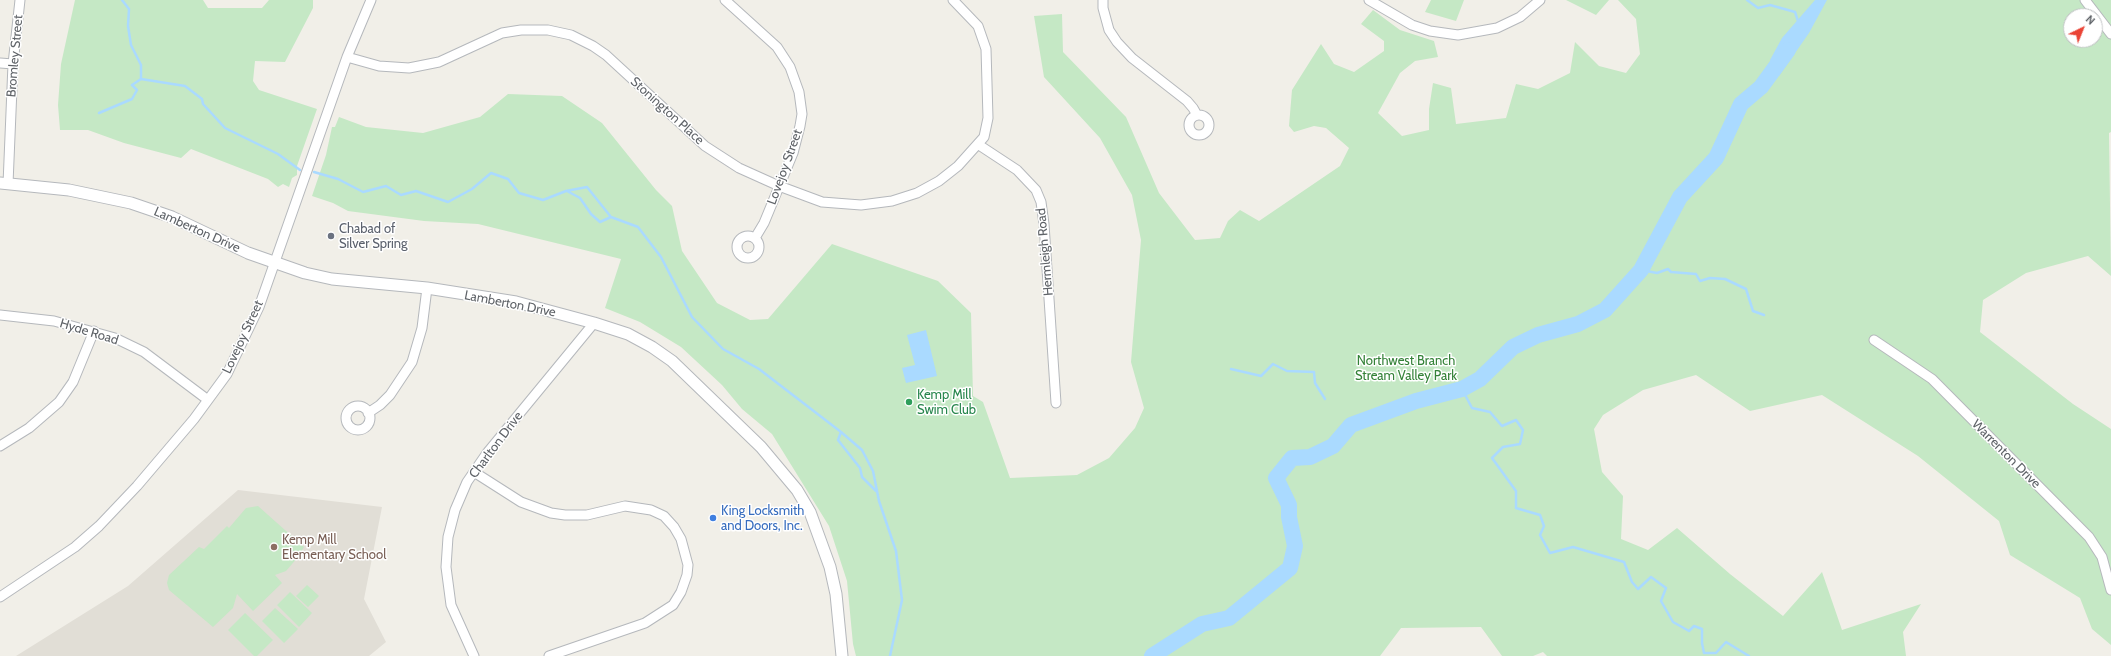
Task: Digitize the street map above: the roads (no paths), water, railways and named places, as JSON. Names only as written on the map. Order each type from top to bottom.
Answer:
[{"type":"street","name":"Bromley Street","points":[[4,184],[13,64],[20,0]]},
{"type":"street","name":"Lovejoy Street","points":[[0,597],[75,547],[99,526],[137,486],[208,400],[227,374],[239,353],[259,307],[346,57],[371,0]]},
{"type":"street","name":"Lovejoy Street","points":[[725,0],[777,47],[790,67],[799,92],[802,114],[793,153],[764,223],[755,238]]},
{"type":"street","points":[[953,0],[978,26],[986,49],[988,118],[984,137],[978,144]]},
{"type":"street","points":[[1103,0],[1103,8],[1109,30],[1117,42],[1132,58],[1187,101],[1193,108],[1196,115]]},
{"type":"street","points":[[1369,0],[1412,25],[1430,31],[1458,35],[1497,28],[1520,17],[1540,0]]},
{"type":"street","points":[[2085,0],[2111,34]]},
{"type":"street","name":"Stonington Place","points":[[346,57],[379,66],[409,68],[439,62],[502,33],[522,30],[548,30],[571,35],[593,46],[606,55],[706,146],[739,168],[779,186],[822,202],[836,204],[861,205],[892,201],[917,193],[939,181],[958,166],[978,144]]},
{"type":"street","points":[[0,63],[13,64]]},
{"type":"street","name":"Hermleigh Road","points":[[978,144],[1017,170],[1036,190],[1041,202],[1044,224],[1056,403]]},
{"type":"street","name":"Lamberton Drive","points":[[4,184],[69,190],[131,203],[172,217],[248,253],[332,279],[427,288],[516,302],[594,322],[628,334],[652,347],[672,361],[761,447],[797,490],[810,512],[830,568],[836,594],[842,656]]},
{"type":"street","points":[[368,413],[380,405],[390,395],[412,362],[422,328],[427,288]]},
{"type":"street","name":"Hyde Road","points":[[0,315],[54,321],[115,338],[144,352],[208,400]]},
{"type":"street","name":"Charlton Drive","points":[[474,656],[452,605],[446,567],[448,537],[455,510],[467,482],[487,454],[594,322]]},
{"type":"street","points":[[0,446],[29,428],[59,402],[73,382],[94,331]]},
{"type":"street","name":"Warrenton Drive","points":[[1874,340],[1932,379],[2089,537],[2102,557],[2111,590]]},
{"type":"street","points":[[474,472],[521,502],[551,513],[564,515],[587,515],[625,506],[652,510],[664,516],[674,527],[681,539],[688,565],[687,575],[681,592],[670,608],[645,623],[549,656]]},
{"type":"water","points":[[1815,0],[1827,0],[1809,33],[1779,76],[1770,60],[1782,38]]},
{"type":"water","points":[[926,330],[937,376],[906,383],[902,368],[915,365],[907,335]]},
{"type":"waterway","points":[[122,0],[129,9],[128,26],[131,45],[141,65],[141,79],[185,86],[202,99],[203,104],[225,128],[278,154],[300,170]]},
{"type":"waterway","points":[[1747,0],[1758,8],[1770,5],[1795,12],[1798,21]]},
{"type":"waterway","points":[[1152,656],[1202,624],[1229,618],[1290,568],[1295,546],[1289,517],[1289,505],[1276,478],[1292,458],[1310,457],[1333,446],[1351,425],[1416,401],[1462,389],[1480,379],[1513,347],[1538,335],[1578,324],[1605,310],[1641,270],[1680,197],[1716,158],[1741,104],[1761,87],[1788,50]]},
{"type":"waterway","points":[[99,113],[132,99],[137,90],[132,85],[141,79]]},
{"type":"waterway","points":[[314,172],[338,179],[363,192],[386,186],[401,195],[416,191],[448,202],[472,189],[491,173],[508,179],[519,193],[543,200],[566,191],[587,187],[611,217],[638,227],[661,257],[692,317],[723,349],[759,369],[862,450],[873,471],[879,501],[896,551],[902,600],[890,656]]},
{"type":"waterway","points":[[567,191],[580,198],[591,214],[600,222],[611,217]]},
{"type":"waterway","points":[[1641,270],[1657,273],[1668,269],[1671,272],[1696,274],[1700,281],[1710,278],[1725,279],[1746,289],[1753,311],[1764,315]]},
{"type":"waterway","points":[[1231,369],[1261,376],[1273,364],[1287,371],[1314,372],[1315,383],[1325,399]]},
{"type":"waterway","points":[[1462,389],[1472,408],[1490,412],[1502,426],[1516,420],[1523,430],[1520,444],[1503,447],[1492,458],[1516,491],[1516,508],[1540,515],[1544,526],[1540,535],[1550,553],[1573,547],[1624,562],[1632,582],[1638,589],[1651,577],[1666,588],[1661,601],[1673,622],[1689,631],[1694,626],[1702,629],[1704,653],[1716,653],[1726,642],[1749,656]]},
{"type":"waterway","points":[[841,432],[838,440],[860,468],[862,477],[876,491]]},
{"type":"place","name":"Chabad of Silver Spring","points":[[331,236]]},
{"type":"place","name":"Kemp Mill Swim Club","points":[[909,402]]},
{"type":"place","name":"King Locksmith and Doors, Inc.","points":[[713,518]]},
{"type":"place","name":"Kemp Mill Elementary School","points":[[274,547]]},
{"type":"park label","name":"Northwest Branch Stream Valley Park","points":[[1406,368]]}]
